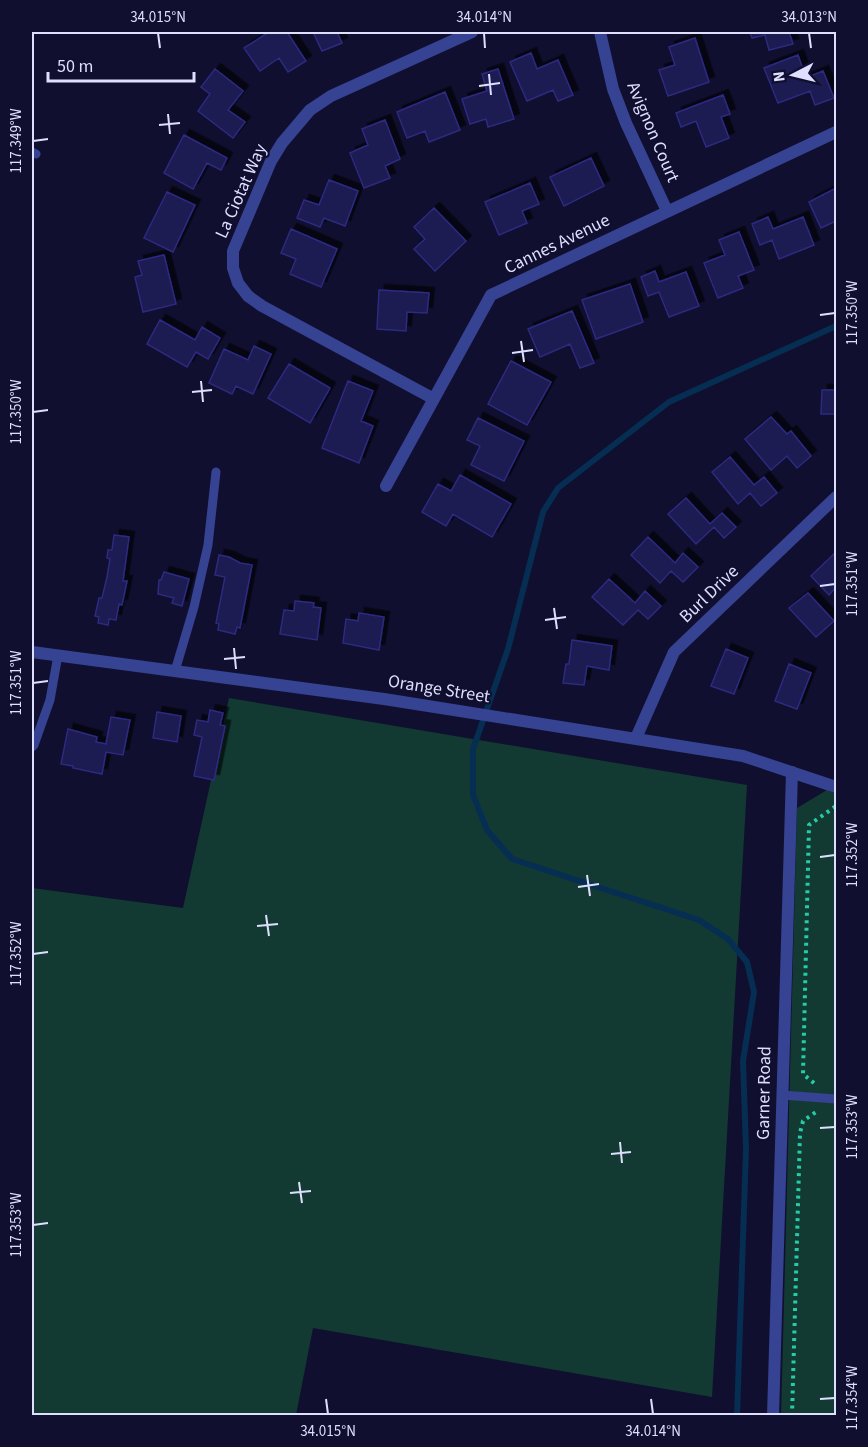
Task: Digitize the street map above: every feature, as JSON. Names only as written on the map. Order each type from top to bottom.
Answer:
[{"type":"street","name":"La Ciotat Way","points":[[434,399],[262,306],[248,296],[238,283],[233,268],[233,251],[272,161],[282,143],[310,110],[352,85],[472,32]]},
{"type":"street","name":"Avignon Court","points":[[600,32],[614,89],[626,123],[667,211]]},
{"type":"street","name":"Cannes Avenue","points":[[386,486],[491,295],[837,132]]},
{"type":"street","name":"Burl Drive","points":[[636,738],[674,652],[837,497]]},
{"type":"street","name":"Orange Street","points":[[32,652],[372,697],[636,738],[744,756],[837,786]]},
{"type":"street","name":"Garner Road","points":[[773,1416],[792,772]]},
{"type":"lane","points":[[175,671],[194,607],[208,545],[216,472]]},
{"type":"lane","points":[[32,747],[50,700],[58,655]]},
{"type":"lane","points":[[782,1095],[837,1098]]},
{"type":"path","points":[[803,1074],[809,825],[837,806]]},
{"type":"path","points":[[792,1416],[800,1133],[803,1121],[817,1112]]},
{"type":"green space","points":[[229,698],[747,785],[712,1397],[313,1328],[296,1415],[32,1416],[32,888],[183,908]]},
{"type":"green space","points":[[827,790],[836,794],[836,1415],[781,1416],[797,808]]},
{"type":"building","points":[[269,32],[287,32],[306,61],[288,72],[279,58],[260,71],[244,48]]},
{"type":"building","points":[[313,32],[337,32],[342,43],[322,51]]},
{"type":"building","points":[[750,32],[789,32],[793,44],[769,50],[765,35],[752,38]]},
{"type":"building","points":[[695,38],[709,82],[668,96],[659,70],[675,65],[669,47]]},
{"type":"building","points":[[531,53],[537,69],[558,60],[573,95],[558,101],[553,90],[527,101],[510,62]]},
{"type":"building","points":[[798,55],[806,78],[823,71],[834,98],[815,105],[810,91],[778,103],[764,68]]},
{"type":"building","points":[[215,69],[243,91],[228,110],[245,122],[233,138],[198,111],[210,94],[201,87]]},
{"type":"building","points":[[498,69],[514,119],[488,127],[486,119],[470,124],[462,99],[487,91],[482,74]]},
{"type":"building","points":[[445,92],[460,130],[429,142],[425,131],[407,138],[397,112]]},
{"type":"building","points":[[723,95],[730,114],[721,117],[729,138],[706,147],[696,121],[681,127],[676,113]]},
{"type":"building","points":[[385,120],[400,159],[385,166],[390,178],[364,188],[350,153],[368,145],[362,129]]},
{"type":"building","points":[[184,135],[227,158],[221,170],[207,163],[193,189],[164,173]]},
{"type":"building","points":[[591,158],[604,186],[564,206],[550,177]]},
{"type":"building","points":[[329,180],[358,191],[345,226],[324,218],[320,227],[297,218],[304,200],[319,205]]},
{"type":"building","points":[[530,183],[539,204],[522,211],[527,223],[499,235],[485,202]]},
{"type":"building","points":[[836,188],[836,221],[821,228],[809,202]]},
{"type":"building","points":[[167,192],[195,205],[173,252],[144,238]]},
{"type":"building","points":[[434,208],[466,241],[435,271],[414,249],[425,239],[414,227]]},
{"type":"building","points":[[768,217],[773,229],[803,217],[814,245],[779,259],[772,240],[760,245],[752,224]]},
{"type":"building","points":[[291,229],[337,249],[321,287],[290,274],[296,259],[281,253]]},
{"type":"building","points":[[739,232],[754,270],[738,276],[743,288],[718,298],[704,263],[725,255],[719,240]]},
{"type":"building","points":[[164,255],[176,304],[143,312],[135,277],[142,275],[138,261]]},
{"type":"building","points":[[655,271],[659,282],[686,272],[699,306],[669,317],[659,292],[648,296],[641,277]]},
{"type":"building","points":[[630,284],[643,322],[596,339],[582,300]]},
{"type":"building","points":[[379,290],[429,293],[427,313],[407,312],[406,331],[377,329]]},
{"type":"building","points":[[572,311],[594,363],[580,368],[570,344],[540,357],[528,329]]},
{"type":"building","points":[[160,320],[195,340],[202,327],[220,338],[208,359],[196,352],[187,367],[147,344]]},
{"type":"building","points":[[254,346],[271,354],[253,394],[236,386],[232,394],[209,383],[224,349],[248,360]]},
{"type":"building","points":[[511,361],[551,382],[527,425],[488,404]]},
{"type":"building","points":[[289,364],[330,388],[310,423],[268,398]]},
{"type":"building","points":[[348,381],[373,391],[361,421],[373,426],[359,463],[322,448]]},
{"type":"building","points":[[822,390],[836,390],[836,414],[821,414]]},
{"type":"building","points":[[771,417],[787,434],[791,431],[811,456],[797,468],[787,456],[771,470],[745,439]]},
{"type":"building","points":[[478,418],[524,441],[504,481],[471,465],[480,446],[467,440]]},
{"type":"building","points":[[730,457],[754,485],[764,477],[777,493],[761,506],[750,493],[738,504],[712,472]]},
{"type":"building","points":[[460,475],[511,504],[492,537],[453,514],[446,526],[422,512],[438,484],[451,491]]},
{"type":"building","points":[[686,498],[710,524],[722,513],[736,527],[724,538],[714,527],[696,544],[668,514]]},
{"type":"building","points":[[114,535],[129,537],[123,581],[127,581],[116,620],[109,619],[108,625],[98,623],[99,617],[95,616],[107,577],[110,559],[107,558],[108,550],[112,550]]},
{"type":"building","points":[[648,537],[675,563],[683,553],[698,567],[683,582],[671,571],[660,583],[631,555]]},
{"type":"building","points":[[836,552],[836,587],[829,595],[811,576]]},
{"type":"building","points":[[219,555],[252,565],[240,628],[237,627],[235,634],[218,630],[219,624],[216,623],[225,577],[215,575]]},
{"type":"building","points":[[164,572],[189,579],[182,606],[172,603],[174,598],[158,594],[159,580]]},
{"type":"building","points":[[609,579],[635,603],[645,591],[661,606],[648,619],[638,610],[623,625],[592,597]]},
{"type":"building","points":[[808,593],[834,621],[816,637],[789,608]]},
{"type":"building","points":[[295,601],[314,603],[313,607],[321,608],[317,640],[280,634],[284,610],[294,611]]},
{"type":"building","points":[[359,613],[384,617],[379,650],[343,643],[346,619],[358,621]]},
{"type":"building","points":[[572,640],[612,646],[609,670],[587,666],[584,685],[563,683],[566,664],[569,664]]},
{"type":"building","points":[[726,649],[748,658],[734,694],[711,686]]},
{"type":"building","points":[[789,664],[811,673],[797,709],[775,701]]},
{"type":"building","points":[[210,710],[223,713],[220,725],[225,726],[214,780],[194,776],[202,737],[194,735],[197,720],[208,722]]},
{"type":"building","points":[[157,712],[181,716],[177,742],[153,738]]},
{"type":"building","points":[[111,717],[130,720],[123,755],[106,752],[102,774],[61,764],[68,729],[97,737],[96,742],[106,744]]},
{"type":"waterway","points":[[737,1416],[746,1149],[743,1061],[754,992],[747,962],[728,939],[699,920],[512,859],[487,830],[473,795],[473,749],[508,649],[543,512],[558,488],[669,402],[836,326]]}]
